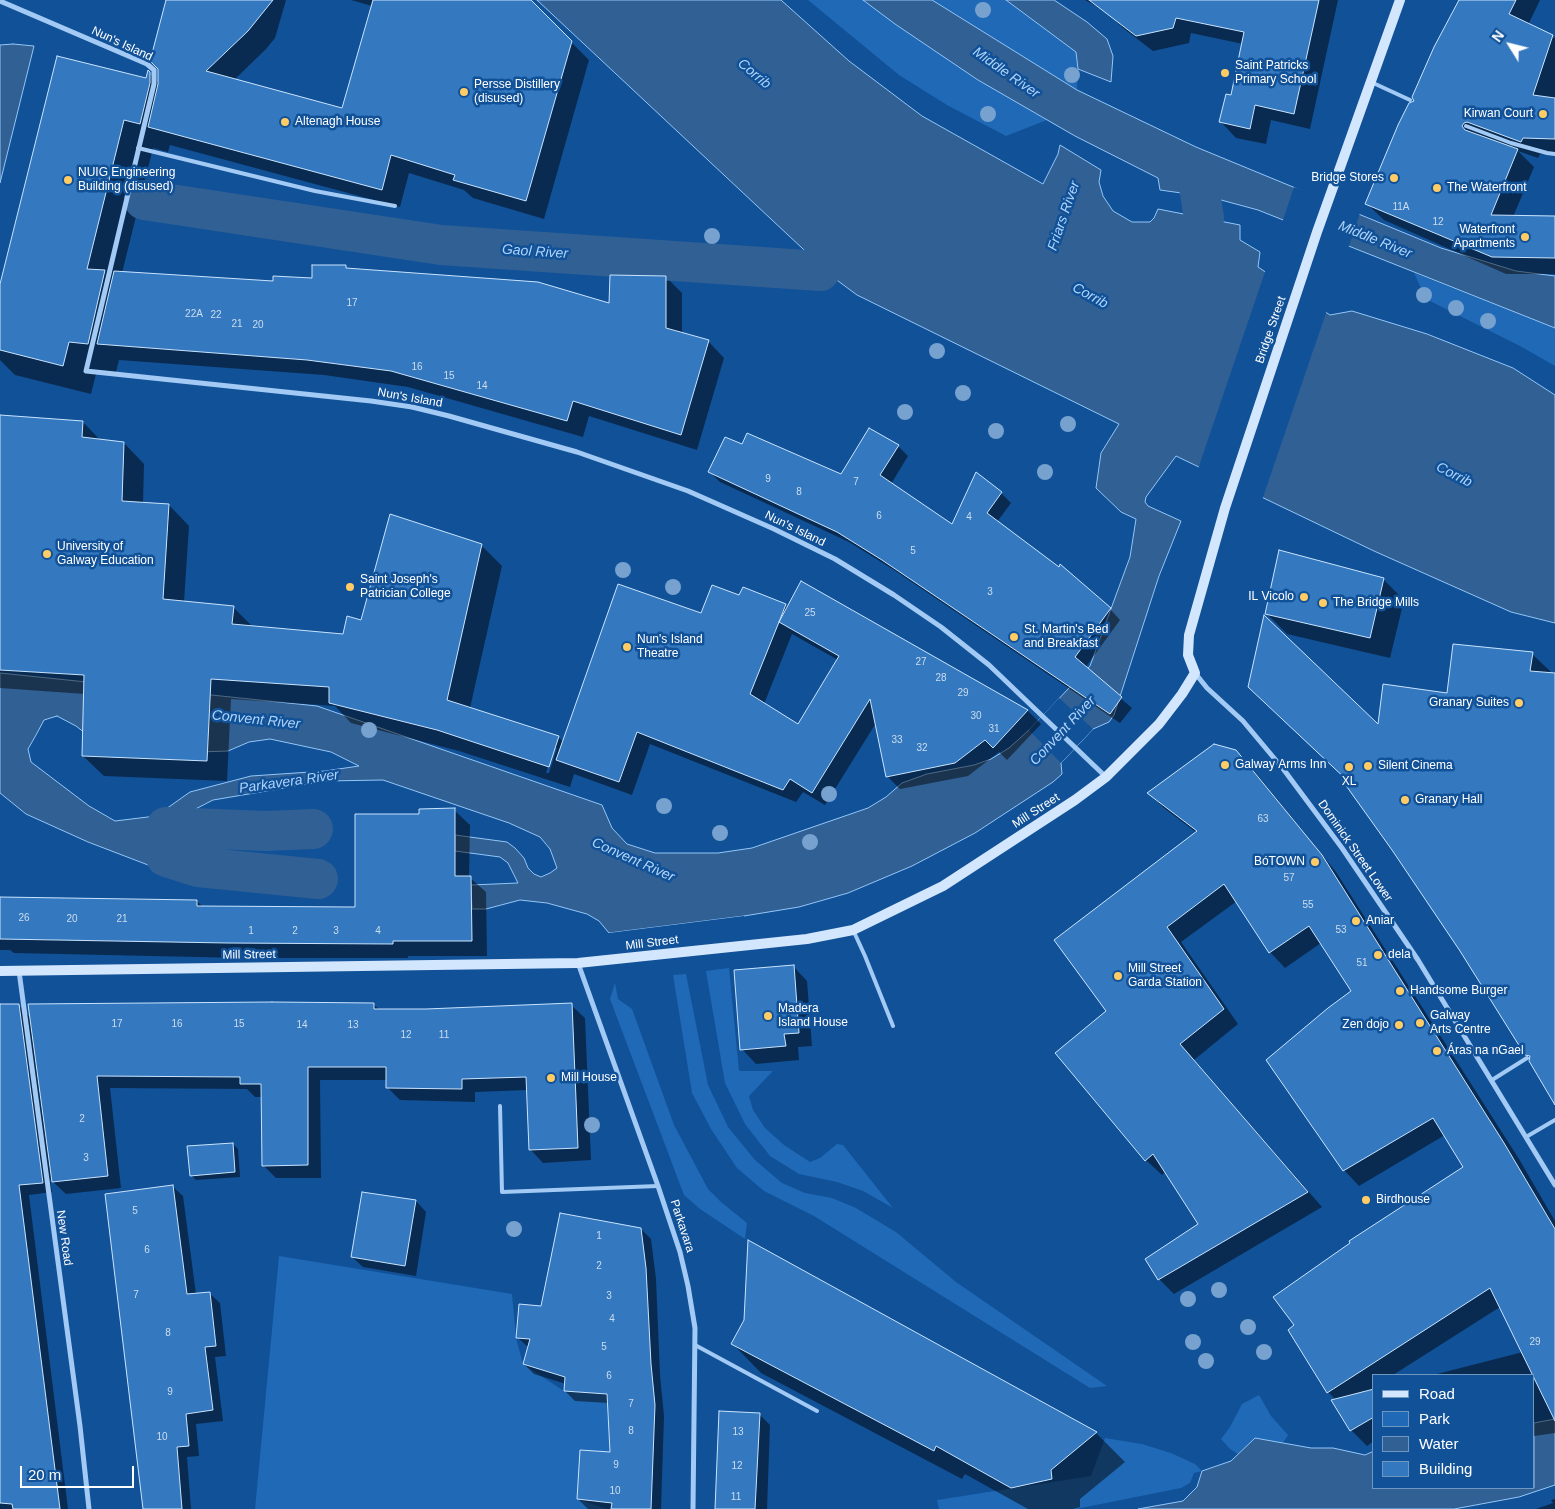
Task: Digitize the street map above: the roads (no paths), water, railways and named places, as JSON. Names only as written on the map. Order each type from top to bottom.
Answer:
[{"type":"street","name":"Bridge Street","points":[[1195,673],[1188,656],[1189,635],[1225,508],[1329,199],[1400,0]]},
{"type":"street","name":"Nun's Island","points":[[0,1],[147,64],[154,70],[154,84],[86,371],[412,407],[577,452],[688,491],[774,529],[835,559],[941,627],[989,665],[1106,777]]},
{"type":"street","name":"Mill Street","points":[[0,972],[19,970],[578,963],[807,939],[853,930],[942,886],[1075,800],[1106,777],[1159,724],[1195,673]]},
{"type":"street","name":"Dominick Street Lower","points":[[1195,673],[1207,688],[1243,721],[1342,848],[1418,960],[1555,1185]]},
{"type":"street","name":"Parkavara","points":[[578,963],[658,1186],[682,1261],[695,1328],[693,1509]]},
{"type":"street","name":"New Road","points":[[19,970],[89,1509]]},
{"type":"lane","points":[[1371,82],[1410,100]]},
{"type":"lane","points":[[1466,126],[1511,143],[1555,154]]},
{"type":"lane","points":[[138,148],[315,191],[396,206]]},
{"type":"lane","points":[[853,930],[893,1026]]},
{"type":"lane","points":[[1492,1080],[1527,1058]]},
{"type":"lane","points":[[500,1106],[502,1192],[658,1186]]},
{"type":"lane","points":[[1526,1137],[1555,1120]]},
{"type":"lane","points":[[695,1345],[817,1411]]},
{"type":"water","points":[[537,0],[781,0],[849,61],[922,116],[1043,184],[1058,154],[1060,145],[1101,170],[1099,182],[1103,196],[1113,211],[1132,222],[1150,222],[1158,209],[1240,225],[1240,240],[1260,252],[1258,267],[1330,315],[1352,311],[1427,334],[1513,368],[1555,395],[1555,623],[1511,612],[1374,551],[1176,456],[1146,497],[1145,502],[1148,506],[1181,521],[1159,576],[1114,715],[1109,722],[1093,729],[1061,763],[1062,774],[1053,782],[975,833],[912,866],[848,893],[799,907],[609,933],[599,921],[587,914],[547,903],[520,900],[486,909],[472,909],[471,885],[518,883],[508,863],[500,857],[455,851],[455,835],[507,842],[524,858],[528,868],[534,874],[541,877],[557,868],[550,849],[540,837],[509,823],[383,780],[326,781],[213,800],[178,818],[222,822],[219,880],[169,873],[88,842],[26,814],[0,793],[0,673],[317,706],[602,805],[612,828],[627,844],[655,853],[718,853],[752,848],[868,808],[886,797],[902,783],[927,774],[974,765],[991,759],[1009,748],[1029,730],[1090,666],[1130,557],[1136,519],[1121,512],[1096,488],[1101,453],[1119,424],[857,295],[834,278]],"holes":[[[57,716],[76,726],[94,740],[198,752],[228,751],[249,742],[270,739],[331,752],[359,766],[325,771],[251,776],[190,792],[156,816],[115,821],[89,806],[31,762],[28,749],[44,720]]]},
{"type":"water","points":[[863,0],[932,0],[1077,90],[1196,147],[1441,248],[1516,271],[1555,276],[1555,328],[1258,210],[1210,197],[1160,190],[1158,178],[1075,136],[978,80]]},
{"type":"water","points":[[1006,0],[1054,0],[1087,22],[1107,39],[1113,56],[1111,82],[1078,69],[1076,52]]},
{"type":"water","points":[[0,45],[34,46],[0,183]]},
{"type":"water","points":[[1555,1419],[1555,1485],[1519,1497],[1454,1509],[1138,1509],[1183,1501],[1197,1487],[1202,1471],[1231,1461],[1255,1438],[1311,1448],[1333,1448],[1365,1455],[1372,1452],[1372,1489],[1535,1489],[1535,1423]]},
{"type":"waterway","name":"Middle River","points":[[1197,175],[1204,218],[1197,274]]},
{"type":"waterway","name":"Gaol River","points":[[144,200],[441,245],[820,271],[852,222]]},
{"type":"waterway","name":"Parkavera River","points":[[166,827],[266,831],[313,829]]},
{"type":"waterway","name":"Parkavera River","points":[[166,857],[198,867],[318,879]]},
{"type":"place","name":"Saint Patricks Primary School","points":[[1225,73]]},
{"type":"place","name":"Persse Distillery (disused)","points":[[464,92]]},
{"type":"place","name":"Kirwan Court","points":[[1543,114]]},
{"type":"place","name":"Altenagh House","points":[[285,122]]},
{"type":"place","name":"Bridge Stores","points":[[1394,178]]},
{"type":"place","name":"NUIG Engineering Building (disused)","points":[[68,180]]},
{"type":"place","name":"The Waterfront","points":[[1437,188]]},
{"type":"place","name":"Waterfront Apartments","points":[[1525,237]]},
{"type":"place","name":"University of Galway Education","points":[[47,554]]},
{"type":"place","name":"Saint Joseph's Patrician College","points":[[350,587]]},
{"type":"place","name":"IL Vicolo","points":[[1304,597]]},
{"type":"place","name":"The Bridge Mills","points":[[1323,603]]},
{"type":"place","name":"St. Martin's Bed and Breakfast","points":[[1014,637]]},
{"type":"place","name":"Nun's Island Theatre","points":[[627,647]]},
{"type":"place","name":"Granary Suites","points":[[1519,703]]},
{"type":"place","name":"Galway Arms Inn","points":[[1225,765]]},
{"type":"place","name":"Silent Cinema","points":[[1368,766]]},
{"type":"place","name":"XL","points":[[1349,767]]},
{"type":"place","name":"Granary Hall","points":[[1405,800]]},
{"type":"place","name":"BóTOWN","points":[[1315,862]]},
{"type":"place","name":"Aniar","points":[[1356,921]]},
{"type":"place","name":"dela","points":[[1378,955]]},
{"type":"place","name":"Mill Street Garda Station","points":[[1118,976]]},
{"type":"place","name":"Handsome Burger","points":[[1400,991]]},
{"type":"place","name":"Madera Island House","points":[[768,1016]]},
{"type":"place","name":"Galway Arts Centre","points":[[1420,1023]]},
{"type":"place","name":"Zen dojo","points":[[1399,1025]]},
{"type":"place","name":"Áras na nGael","points":[[1437,1051]]},
{"type":"place","name":"Mill House","points":[[551,1078]]},
{"type":"place","name":"Birdhouse","points":[[1366,1200]]},
{"type":"water label","name":"Corrib","points":[[754,74]]},
{"type":"water label","name":"Friars River","points":[[1064,216]]},
{"type":"water label","name":"Corrib","points":[[1090,296]]},
{"type":"water label","name":"Corrib","points":[[1454,475]]},
{"type":"water label","name":"Convent River","points":[[256,720]]},
{"type":"water label","name":"Convent River","points":[[1063,731]]},
{"type":"water label","name":"Convent River","points":[[633,860]]}]
